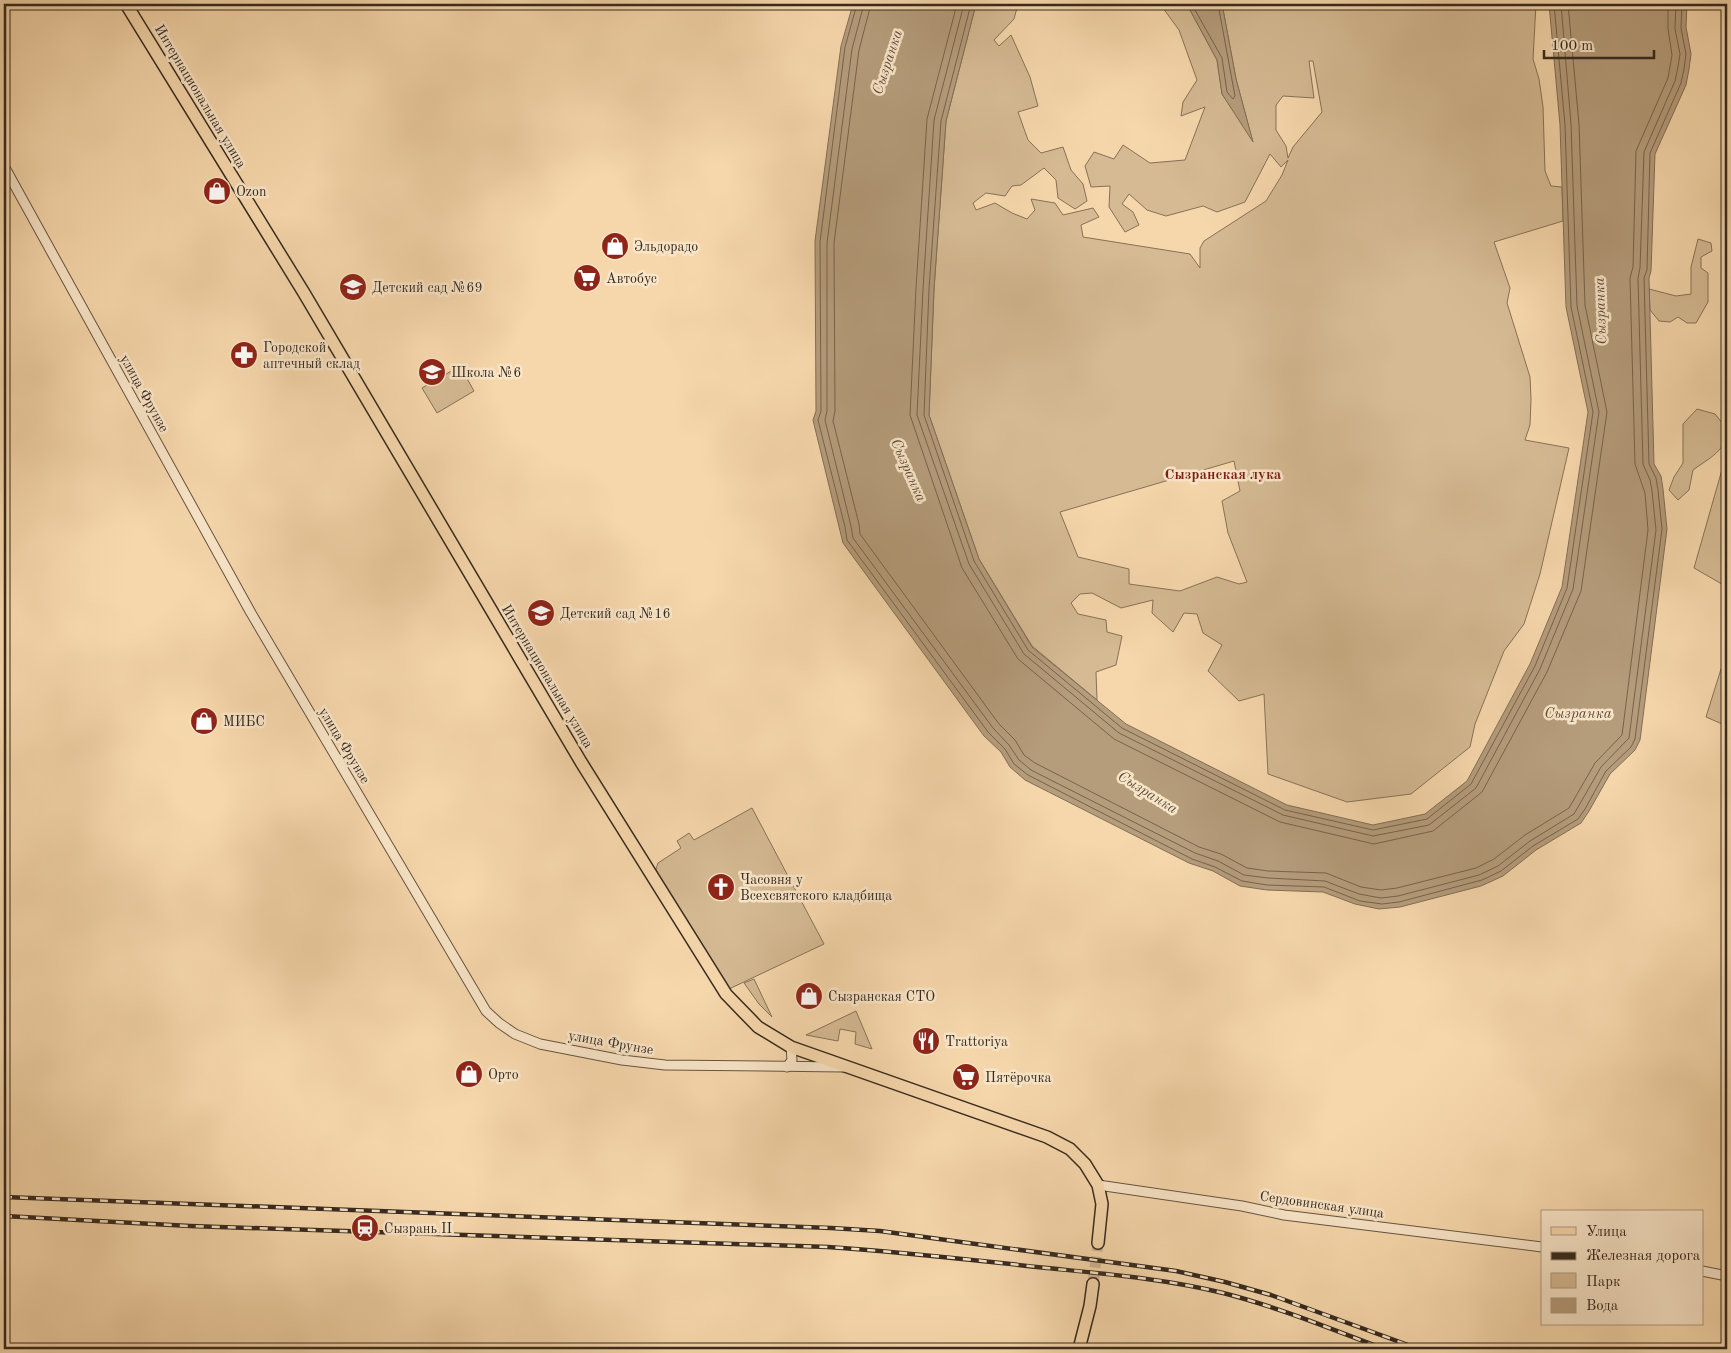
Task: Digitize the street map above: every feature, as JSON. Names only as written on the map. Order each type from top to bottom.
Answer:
[{"type":"main road","name":"Интернациональная улица","points":[[126,4],[304,293],[582,762],[726,994],[758,1028],[791,1047],[1047,1138],[1070,1149],[1085,1164],[1098,1185]]},
{"type":"main road","points":[[1098,1185],[1102,1204],[1098,1242]]},
{"type":"main road","points":[[1079,1349],[1090,1306],[1093,1284]]},
{"type":"street","name":"улица Фрунзе","points":[[4,166],[251,613],[486,1011],[515,1034],[540,1044],[622,1060],[665,1065],[845,1067]]},
{"type":"street","points":[[787,1067],[792,1060],[791,1047]]},
{"type":"street","name":"Сердовинская улица","points":[[1098,1185],[1242,1206],[1284,1215],[1541,1247]]},
{"type":"street","points":[[1704,1271],[1727,1276]]},
{"type":"green space","points":[[976,4],[1018,4],[1014,19],[994,40],[999,46],[1011,35],[1030,77],[1038,106],[1018,112],[1028,140],[1041,153],[1063,147],[1071,170],[1083,184],[1087,201],[1075,209],[1058,198],[1056,180],[1044,168],[1021,185],[1012,186],[1005,196],[986,193],[973,203],[976,210],[995,203],[1027,219],[1035,210],[1031,199],[1055,203],[1063,215],[1093,208],[1099,217],[1081,225],[1083,237],[1190,254],[1200,268],[1200,248],[1204,241],[1266,201],[1282,175],[1288,160],[1281,167],[1270,154],[1245,202],[1217,212],[1203,206],[1166,216],[1147,210],[1129,194],[1122,204],[1133,212],[1139,225],[1125,232],[1109,207],[1110,186],[1091,187],[1085,166],[1094,152],[1114,159],[1123,145],[1150,163],[1185,160],[1205,107],[1181,116],[1183,102],[1197,80],[1179,30],[1160,4],[1190,4],[1190,10],[1217,60],[1222,94],[1252,139],[1236,79],[1222,4],[1536,4],[1533,59],[1539,79],[1543,107],[1545,171],[1551,186],[1562,187],[1563,221],[1494,242],[1510,288],[1507,303],[1530,377],[1530,425],[1525,440],[1569,448],[1540,574],[1524,624],[1504,651],[1475,724],[1470,747],[1411,794],[1347,802],[1268,774],[1264,694],[1239,701],[1208,671],[1222,645],[1203,633],[1197,614],[1184,613],[1173,632],[1152,613],[1153,600],[1121,608],[1092,593],[1080,594],[1071,603],[1078,614],[1106,620],[1107,632],[1122,636],[1116,665],[1096,672],[1097,700],[1032,646],[979,559],[929,415],[934,289],[946,121]],"holes":[[[1309,61],[1313,61],[1322,112],[1293,147],[1288,158],[1286,146],[1276,130],[1276,105],[1283,96],[1314,98]],[[1234,461],[1240,491],[1222,501],[1228,533],[1247,582],[1239,584],[1217,577],[1180,591],[1129,584],[1129,569],[1078,557],[1060,512]]]},
{"type":"green space","points":[[1698,239],[1711,243],[1712,251],[1701,257],[1701,268],[1708,273],[1708,302],[1696,323],[1687,323],[1678,317],[1670,322],[1659,321],[1650,310],[1649,289],[1676,296],[1691,294],[1691,267]]},
{"type":"green space","points":[[460,366],[474,391],[437,413],[422,388]]},
{"type":"green space","points":[[1697,409],[1715,414],[1727,429],[1726,437],[1724,443],[1711,458],[1693,470],[1689,490],[1678,500],[1669,490],[1674,477],[1683,463],[1683,424]]},
{"type":"green space","points":[[1727,452],[1727,587],[1694,568]]},
{"type":"green space","points":[[1727,650],[1727,726],[1706,717]]},
{"type":"green space","points":[[752,808],[824,944],[729,989],[658,878],[656,869],[658,863],[681,848],[677,841],[689,833],[694,840]]},
{"type":"green space","points":[[754,979],[772,1017],[759,1004],[744,983]]},
{"type":"green space","points":[[856,1011],[872,1049],[855,1044],[856,1032],[840,1029],[838,1041],[806,1035]]},
{"type":"water","name":"Сызранка","points":[[853,4],[976,4],[946,121],[934,289],[929,415],[979,559],[1032,647],[1126,724],[1287,805],[1373,825],[1425,814],[1467,781],[1530,664],[1562,587],[1588,412],[1566,307],[1560,125],[1549,4],[1687,4],[1686,27],[1691,54],[1686,85],[1655,154],[1651,271],[1649,278],[1654,464],[1661,476],[1667,529],[1640,740],[1635,750],[1610,774],[1581,823],[1536,850],[1503,876],[1481,886],[1400,907],[1379,909],[1355,904],[1323,892],[1267,890],[1240,886],[1213,871],[1189,863],[1025,780],[1010,767],[1001,752],[984,736],[843,543],[813,420],[816,411],[815,241],[841,46]]},
{"type":"water","points":[[1190,4],[1222,4],[1236,79],[1253,142],[1222,94],[1217,60],[1190,10]]},
{"type":"tunnel","points":[[1093,1284],[1098,1243]]},
{"type":"railway","points":[[4,1197],[880,1231],[1176,1271],[1271,1295],[1419,1349]]},
{"type":"railway","points":[[4,1216],[190,1226],[828,1247],[910,1254],[1114,1275],[1201,1288],[1264,1305],[1384,1349]]},
{"type":"place","name":"Ozon","points":[[217,191]]},
{"type":"place","name":"Эльдорадо","points":[[615,246]]},
{"type":"place","name":"Автобус","points":[[587,278]]},
{"type":"place","name":"Детский сад №69","points":[[353,287]]},
{"type":"place","name":"Городской аптечный склад","points":[[244,355]]},
{"type":"place","name":"Школа №6","points":[[432,372]]},
{"type":"place","name":"Детский сад №16","points":[[541,613]]},
{"type":"place","name":"МИБС","points":[[204,721]]},
{"type":"place","name":"Часовня у Всехсвятского кладбища","points":[[721,887]]},
{"type":"place","name":"Сызранская СТО","points":[[809,996]]},
{"type":"place","name":"Trattoriya","points":[[926,1041]]},
{"type":"place","name":"Орто","points":[[469,1074]]},
{"type":"place","name":"Пятёрочка","points":[[966,1077]]},
{"type":"place","name":"Сызрань II","points":[[365,1228]]},
{"type":"district","name":"Сызранская лука","points":[[1223,474]]}]
